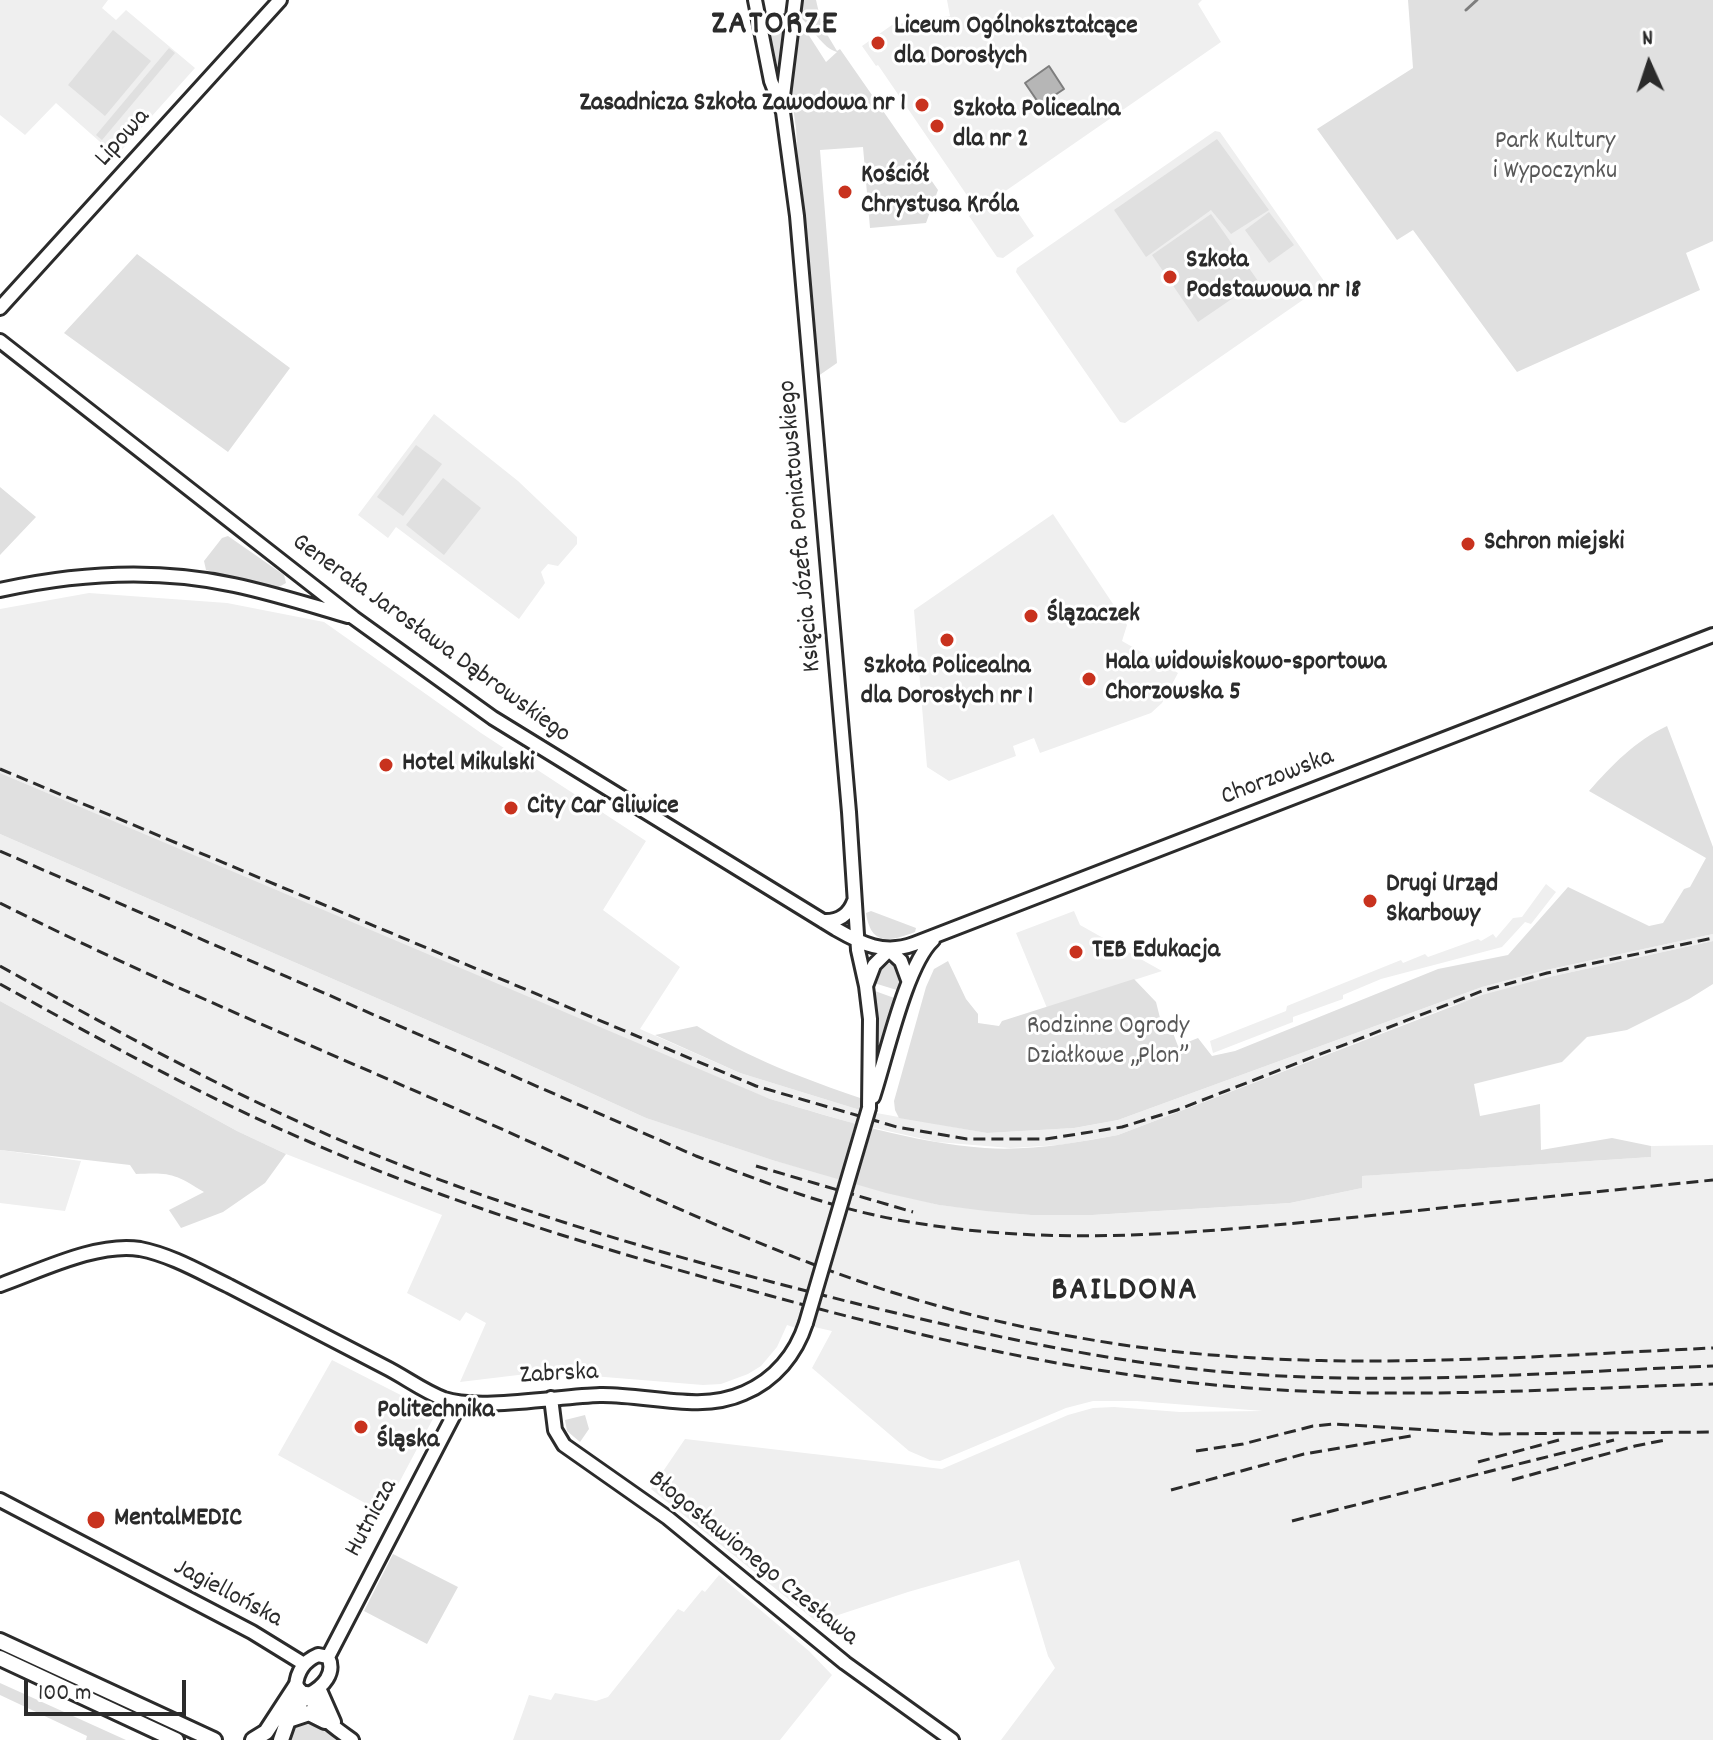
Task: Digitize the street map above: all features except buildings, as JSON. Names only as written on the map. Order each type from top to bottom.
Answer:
[{"type":"main road","points":[[0,1641],[211,1739],[227,1740]]},
{"type":"main road","points":[[0,1658],[176,1740]]},
{"type":"main road","points":[[281,1740],[288,1720],[308,1691]]},
{"type":"main road","points":[[253,1740],[266,1732],[308,1691]]},
{"type":"main road","points":[[288,1720],[309,1713],[331,1724]]},
{"type":"street","name":"Lipowa","points":[[0,308],[280,0]]},
{"type":"street","name":"Księcia Józefa Poniatowskiego","points":[[755,0],[771,81],[782,109],[791,160],[857,941]]},
{"type":"street","name":"Księcia Józefa Poniatowskiego","points":[[782,109],[795,0]]},
{"type":"street","points":[[760,27],[792,21]]},
{"type":"street","name":"Generała Jarosława Dąbrowskiego","points":[[0,341],[354,618],[531,744],[857,941]]},
{"type":"street","points":[[0,590],[76,576],[118,573],[186,577],[233,584],[354,618]]},
{"type":"street","name":"Chorzowska","points":[[889,950],[907,947],[1713,635]]},
{"type":"street","points":[[823,921],[832,921],[847,914],[855,896]]},
{"type":"street","name":"Zabrska","points":[[0,1285],[102,1251],[125,1248],[155,1253],[196,1269],[433,1394],[460,1403],[610,1395],[705,1402],[736,1396],[756,1388],[782,1368],[801,1339],[908,983],[925,948],[940,934]]},
{"type":"street","points":[[857,941],[889,950],[905,968],[908,983]]},
{"type":"street","name":"Zabrska","points":[[857,941],[870,1019],[869,1108]]},
{"type":"street","points":[[866,986],[874,965],[889,950]]},
{"type":"street","name":"Błogosławionego Czesława","points":[[551,1398],[555,1430],[564,1445],[668,1518],[845,1663],[952,1740]]},
{"type":"street","name":"Hutnicza","points":[[308,1691],[331,1671],[328,1657],[460,1403]]},
{"type":"street","name":"Jagiellońska","points":[[0,1500],[252,1632],[304,1664]]},
{"type":"street","points":[[328,1657],[318,1655],[304,1664],[298,1673],[313,1706],[352,1740]]},
{"type":"shaded area","points":[[0,0],[108,0],[102,8],[116,20],[126,10],[195,68],[116,156],[56,103],[25,135],[0,115]]},
{"type":"shaded area","points":[[947,0],[1202,0],[1198,4],[1221,42],[1004,192],[1034,236],[1003,258],[997,257],[969,216],[977,210],[862,46],[892,25],[950,16]]},
{"type":"shaded area","points":[[1049,66],[1064,89],[1040,105],[1025,83]]},
{"type":"shaded area","name":"Szkoła Podstawowa nr 18","points":[[1215,131],[1220,132],[1324,281],[1323,286],[1125,423],[1120,422],[1016,272],[1017,268]]},
{"type":"shaded area","points":[[434,414],[518,481],[577,537],[577,544],[558,566],[548,564],[541,572],[545,583],[519,619],[396,527],[388,538],[358,515]]},
{"type":"shaded area","points":[[1053,514],[1127,625],[1122,641],[1178,673],[1162,703],[1151,713],[1040,753],[1034,738],[1013,746],[1016,756],[949,781],[927,767],[914,610]]},
{"type":"shaded area","points":[[89,593],[227,603],[324,622],[481,733],[646,841],[603,910],[680,967],[640,1029],[740,1073],[860,1110],[987,1133],[1074,1128],[1118,1120],[1482,987],[1713,934],[1713,941],[1549,977],[1451,1006],[1118,1135],[1060,1145],[1010,1148],[937,1142],[852,1123],[722,1081],[0,773],[0,609]]},
{"type":"shaded area","points":[[0,834],[646,1118],[772,1160],[939,1205],[1031,1215],[1092,1215],[1290,1203],[1362,1188],[1361,1176],[1651,1157],[1651,1146],[1713,1145],[1713,1740],[1001,1740],[1055,1668],[1048,1656],[1019,1560],[817,1622],[651,1489],[685,1439],[942,1469],[1068,1415],[1093,1408],[1180,1412],[1263,1411],[1137,1401],[1093,1401],[1066,1408],[940,1461],[930,1460],[909,1451],[812,1368],[832,1331],[801,1324],[796,1328],[787,1325],[777,1347],[761,1366],[721,1384],[543,1372],[460,1382],[486,1323],[466,1312],[460,1321],[407,1293],[442,1215],[286,1154],[237,1131],[0,1001]]},
{"type":"shaded area","points":[[1546,884],[1556,892],[1531,924],[1525,922],[1502,947],[1381,979],[1343,995],[1343,999],[1293,1017],[1293,1022],[1213,1053],[1210,1041],[1286,1011],[1287,1006],[1401,960],[1403,963],[1425,954],[1428,957],[1478,939],[1481,941],[1493,934],[1496,938],[1513,918],[1522,917]]},
{"type":"shaded area","name":"TEB Edukacja","points":[[1074,911],[1080,925],[1162,971],[1047,1008],[1016,933]]},
{"type":"shaded area","points":[[0,1150],[81,1161],[65,1211],[0,1203]]},
{"type":"shaded area","name":"Politechnika Śląska","points":[[332,1360],[436,1413],[383,1513],[278,1455]]},
{"type":"shaded area","points":[[719,1575],[809,1651],[832,1675],[780,1740],[513,1740],[529,1695],[551,1700],[555,1693],[596,1701],[608,1697],[678,1609],[684,1612]]},
{"type":"green space","points":[[801,0],[816,0],[822,26],[837,51],[840,49],[938,190],[926,223],[870,228],[863,147],[820,150],[837,363],[811,381],[796,128],[788,74],[795,27],[808,34],[826,62],[837,52],[822,42],[801,18]]},
{"type":"green space","name":"Park Kultury i Wypoczynku","points":[[1408,0],[1713,0],[1713,241],[1686,253],[1700,290],[1517,372],[1413,230],[1397,240],[1317,129],[1413,68]]},
{"type":"green space","points":[[782,28],[785,32],[778,81],[767,32]]},
{"type":"green space","points":[[113,30],[151,61],[105,116],[68,85]]},
{"type":"green space","points":[[169,48],[175,53],[102,140],[96,135]]},
{"type":"green space","points":[[1217,139],[1269,210],[1231,234],[1211,210],[1146,257],[1114,210]]},
{"type":"green space","points":[[1269,212],[1294,245],[1269,263],[1245,230]]},
{"type":"green space","points":[[1211,214],[1258,281],[1198,322],[1152,255]]},
{"type":"green space","points":[[137,254],[290,368],[228,452],[64,333]]},
{"type":"green space","points":[[416,445],[442,464],[403,516],[377,497]]},
{"type":"green space","points":[[443,478],[481,508],[444,555],[406,525]]},
{"type":"green space","points":[[0,487],[36,517],[0,555]]},
{"type":"green space","points":[[228,536],[284,575],[286,583],[277,588],[206,570],[204,561],[222,538]]},
{"type":"green space","name":"Rodzinne Ogrody Działkowe „Plon”","points":[[1667,726],[1713,847],[1713,934],[1482,987],[1118,1120],[1074,1128],[987,1133],[899,1118],[894,1101],[926,987],[934,969],[948,961],[966,999],[978,1014],[978,1023],[999,1026],[1002,1021],[1134,979],[1156,1002],[1164,1034],[1173,1033],[1178,1046],[1198,1038],[1212,1056],[1235,1051],[1438,969],[1508,955],[1568,887],[1649,926],[1663,923],[1684,889],[1690,887],[1706,858],[1589,791],[1625,754]]},
{"type":"green space","points":[[0,773],[770,1099],[876,1129],[958,1145],[1002,1149],[1035,1147],[1118,1135],[1482,995],[1713,941],[1713,984],[1627,1030],[1587,1037],[1562,1062],[1474,1084],[1480,1116],[1540,1104],[1541,1150],[1612,1138],[1651,1146],[1651,1157],[1362,1176],[1362,1188],[1290,1203],[1092,1215],[986,1211],[939,1205],[886,1193],[772,1160],[646,1118],[0,834]]},
{"type":"green space","points":[[871,911],[916,928],[915,932],[883,939],[868,924],[866,913]]},
{"type":"green space","points":[[881,964],[899,965],[903,978],[900,991],[874,983]]},
{"type":"green space","points":[[875,991],[897,999],[880,1054],[875,1053]]},
{"type":"green space","points":[[0,1001],[237,1131],[286,1154],[265,1183],[223,1212],[181,1228],[169,1210],[204,1192],[179,1178],[157,1173],[136,1174],[130,1165],[0,1150]]},
{"type":"green space","points":[[697,1026],[758,1058],[863,1099],[860,1110],[740,1073],[655,1035]]},
{"type":"green space","points":[[585,1415],[589,1429],[580,1442],[567,1431],[565,1420]]},
{"type":"green space","points":[[393,1554],[458,1587],[427,1644],[364,1611]]},
{"type":"green space","points":[[0,1683],[126,1740],[86,1740],[87,1736],[0,1695]]},
{"type":"green space","points":[[298,1719],[315,1719],[338,1740],[286,1740],[286,1735]]},
{"type":"waterway","points":[[1466,10],[1477,0]]},
{"type":"railway","points":[[0,769],[756,1086],[897,1127],[967,1139],[1046,1139],[1122,1127],[1177,1110],[1482,991],[1547,973],[1713,938]]},
{"type":"railway","points":[[0,851],[696,1156],[801,1195],[882,1217],[966,1230],[1078,1236],[1134,1235],[1301,1223],[1713,1180]]},
{"type":"railway","points":[[0,903],[178,987],[722,1227],[870,1285],[961,1312],[1117,1344],[1266,1359],[1415,1361],[1713,1348]]},
{"type":"railway","points":[[0,966],[223,1086],[314,1129],[421,1173],[606,1236],[905,1315],[1093,1355],[1189,1368],[1296,1377],[1415,1378],[1713,1366]]},
{"type":"railway","points":[[0,984],[232,1107],[424,1188],[539,1228],[655,1263],[944,1340],[1119,1373],[1296,1391],[1475,1392],[1713,1384]]},
{"type":"railway","points":[[756,1166],[913,1212]]},
{"type":"railway","points":[[1196,1451],[1334,1424],[1491,1434],[1713,1432]]},
{"type":"railway","points":[[1171,1490],[1304,1454],[1416,1435]]},
{"type":"railway","points":[[1478,1462],[1559,1440]]},
{"type":"railway","points":[[1292,1521],[1614,1440]]},
{"type":"railway","points":[[1512,1480],[1665,1440]]},
{"type":"place","name":"Liceum Ogólnokształcące dla Dorosłych","points":[[878,43]]},
{"type":"place","name":"Zasadnicza Szkoła Zawodowa nr 1","points":[[922,105]]},
{"type":"place","name":"Szkoła Policealna dla nr 2","points":[[937,126]]},
{"type":"place","name":"Kościół Chrystusa Króla","points":[[845,192]]},
{"type":"place","name":"Szkoła Podstawowa nr 18","points":[[1170,277]]},
{"type":"place","name":"Schron miejski","points":[[1468,544]]},
{"type":"place","name":"Ślązaczek","points":[[1031,616]]},
{"type":"place","name":"Szkoła Policealna dla Dorosłych nr 1","points":[[947,640]]},
{"type":"place","name":"Hala widowiskowo-sportowa Chorzowska 5","points":[[1089,679]]},
{"type":"place","name":"Hotel Mikulski","points":[[386,765]]},
{"type":"place","name":"City Car Gliwice","points":[[511,808]]},
{"type":"place","name":"Drugi Urząd Skarbowy","points":[[1370,901]]},
{"type":"place","name":"TEB Edukacja","points":[[1076,952]]},
{"type":"place","name":"Politechnika Śląska","points":[[361,1427]]},
{"type":"place","name":"MentalMEDIC","points":[[96,1520]]},
{"type":"district","name":"ZATORZE","points":[[775,27]]},
{"type":"district","name":"BAILDONA","points":[[1125,1293]]}]
